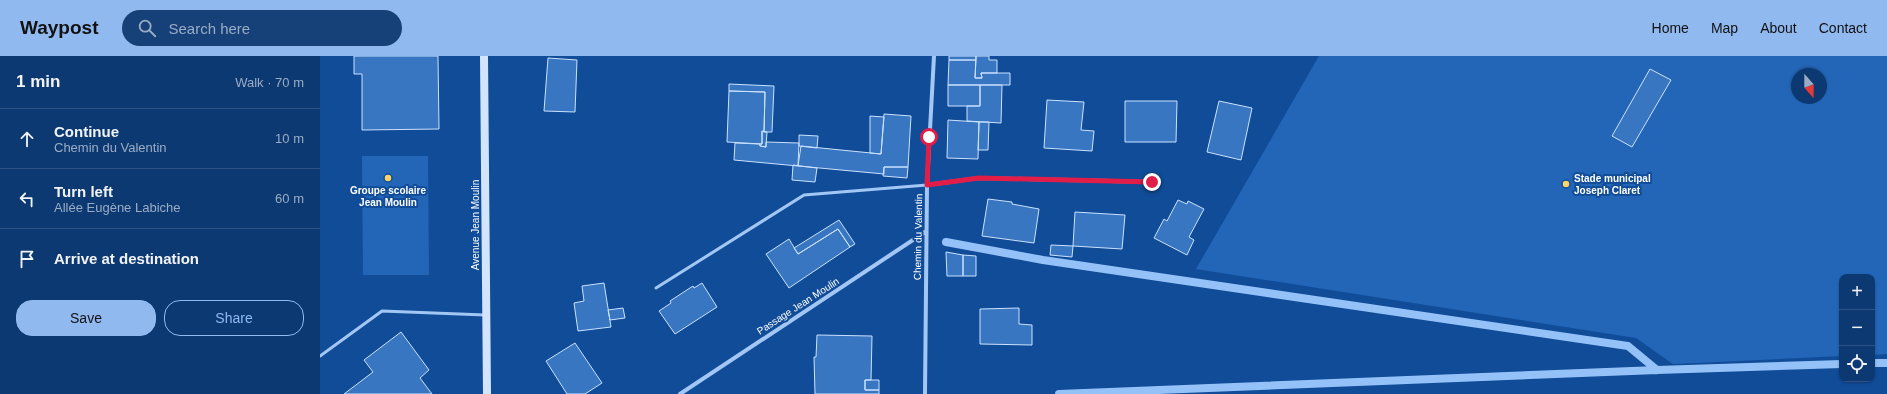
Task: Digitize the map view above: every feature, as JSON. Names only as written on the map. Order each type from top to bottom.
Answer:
[{"type":"street","name":"Avenue Jean Moulin","points":[[484,56],[487,394]]},
{"type":"street","name":"Chemin du Valentin","points":[[925,394],[925,232],[934,56]]},
{"type":"street","points":[[927,185],[979,178],[1152,182]]},
{"type":"street","name":"Passage Jean Moulin","points":[[680,394],[925,232]]},
{"type":"lane","points":[[656,288],[804,196],[927,185]]},
{"type":"lane","points":[[320,356],[382,311],[486,315]]},
{"type":"shaded area","name":"Stade municipal Joseph Claret","points":[[1319,56],[1887,56],[1887,354],[1875,355],[1875,274],[1839,274],[1839,356],[1673,364],[1636,338],[1196,269]]},
{"type":"shaded area","points":[[362,156],[428,156],[429,275],[363,275]]},
{"type":"building","points":[[354,56],[438,56],[439,129],[362,130],[362,74],[354,74]]},
{"type":"building","points":[[949,56],[976,56],[976,60],[949,60]]},
{"type":"building","points":[[976,56],[989,56],[989,60],[997,60],[997,73],[981,73],[982,78],[975,78]]},
{"type":"building","points":[[548,58],[577,60],[575,112],[544,111]]},
{"type":"building","points":[[949,60],[976,60],[975,78],[982,78],[981,73],[1010,73],[1010,85],[948,85]]},
{"type":"building","points":[[1650,69],[1671,80],[1632,147],[1612,136]]},
{"type":"building","points":[[729,84],[774,86],[772,132],[764,132],[765,92],[729,91]]},
{"type":"building","points":[[948,85],[980,85],[980,106],[948,106]]},
{"type":"building","points":[[980,85],[1002,85],[1001,123],[967,121],[967,106],[980,106]]},
{"type":"building","points":[[729,91],[765,92],[764,132],[762,131],[762,144],[727,142]]},
{"type":"building","points":[[1047,100],[1084,102],[1081,130],[1094,131],[1092,151],[1044,148]]},
{"type":"building","points":[[1125,101],[1177,101],[1176,142],[1125,142]]},
{"type":"building","points":[[1219,101],[1252,108],[1241,160],[1207,152]]},
{"type":"building","points":[[884,114],[911,116],[908,167],[884,167],[884,174],[798,166],[801,146],[881,154]]},
{"type":"building","points":[[870,116],[884,117],[881,154],[870,153]]},
{"type":"building","points":[[948,120],[979,122],[978,159],[947,158]]},
{"type":"building","points":[[979,122],[989,122],[988,150],[978,150]]},
{"type":"building","points":[[762,131],[767,132],[766,147],[760,146],[760,144],[762,144]]},
{"type":"building","points":[[799,135],[818,136],[817,148],[799,146]]},
{"type":"building","points":[[766,142],[799,143],[798,166],[734,160],[735,143],[760,144],[760,146],[766,147]]},
{"type":"building","points":[[793,165],[817,168],[815,182],[792,180]]},
{"type":"building","points":[[884,167],[908,167],[907,178],[883,176]]},
{"type":"building","points":[[988,199],[1012,202],[1012,204],[1039,209],[1034,243],[982,236]]},
{"type":"building","points":[[1178,200],[1187,204],[1188,201],[1204,209],[1189,237],[1194,240],[1187,255],[1154,238],[1164,219],[1167,221]]},
{"type":"building","points":[[1075,212],[1125,215],[1122,249],[1073,246]]},
{"type":"building","points":[[839,220],[855,244],[850,247],[838,229],[798,254],[794,248]]},
{"type":"building","points":[[838,229],[850,247],[789,288],[766,254],[789,239],[798,254]]},
{"type":"building","points":[[1051,245],[1073,246],[1072,257],[1050,255]]},
{"type":"building","points":[[946,252],[963,255],[963,276],[947,276]]},
{"type":"building","points":[[963,255],[976,256],[976,276],[963,276]]},
{"type":"building","points":[[604,283],[611,327],[578,331],[574,303],[584,301],[582,286]]},
{"type":"building","points":[[702,283],[717,307],[675,334],[659,311],[671,303],[670,301],[693,286],[694,288]]},
{"type":"building","points":[[623,308],[625,318],[610,320],[608,310]]},
{"type":"building","points":[[1019,308],[1019,324],[1032,325],[1032,345],[980,344],[980,309]]},
{"type":"building","points":[[401,332],[429,370],[420,378],[432,394],[344,394],[373,372],[364,360]]},
{"type":"building","points":[[817,335],[872,336],[871,380],[865,380],[865,390],[879,390],[879,394],[815,394],[814,357],[816,357]]},
{"type":"building","points":[[575,343],[602,383],[585,394],[567,394],[546,361]]},
{"type":"building","points":[[865,380],[879,380],[879,390],[865,390]]},
{"type":"waterway","points":[[946,242],[1043,260],[1628,346],[1657,370]]},
{"type":"waterway","points":[[1875,363],[1887,363]]},
{"type":"waterway","points":[[1059,394],[1839,364]]},
{"type":"place","name":"Groupe scolaire Jean Moulin","points":[[388,178]]},
{"type":"place","name":"Stade municipal Joseph Claret","points":[[1566,184]]},
{"type":"route","points":[[929,137],[927,185],[979,178],[1152,182]]}]
